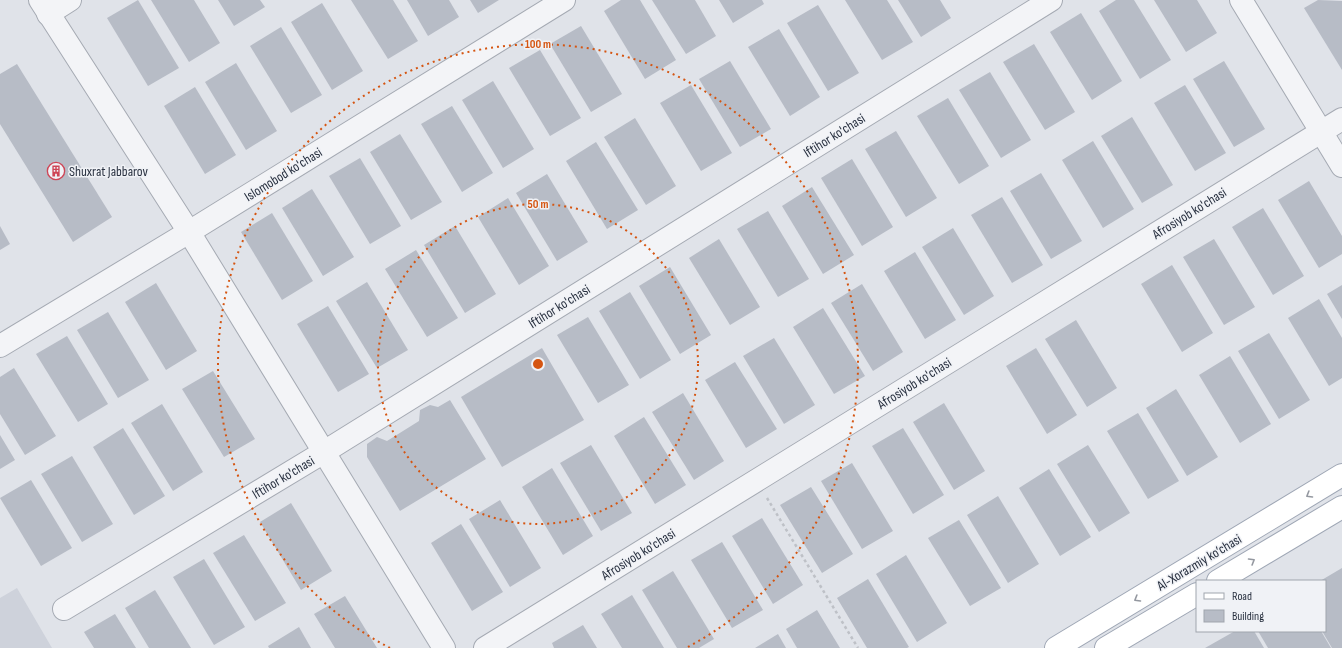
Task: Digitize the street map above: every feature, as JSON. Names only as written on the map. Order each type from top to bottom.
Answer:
[{"type":"main road","name":"Al-Xorazmiy ko’chasi","points":[[1056,648],[1342,475]]},
{"type":"main road","name":"Al-Xorazmiy ko’chasi","points":[[1220,580],[1342,507]]},
{"type":"main road","name":"Al-Xorazmiy ko’chasi","points":[[1106,648],[1196,595]]},
{"type":"street","points":[[70,0],[44,7],[189,232],[444,648]]},
{"type":"street","name":"Islomobod ko'chasi","points":[[0,346],[189,232],[564,0]]},
{"type":"street","name":"Iftihor ko'chasi","points":[[64,609],[324,452],[1051,0]]},
{"type":"street","points":[[1241,0],[1342,166]]},
{"type":"street","name":"Afrosiyob ko'chasi","points":[[485,648],[1342,119]]},
{"type":"path","points":[[756,480],[858,648]]},
{"type":"shaded area","points":[[17,588],[52,648],[0,648],[0,598]]},
{"type":"building","points":[[138,0],[179,68],[148,86],[107,18]]},
{"type":"building","points":[[151,0],[194,0],[220,43],[189,62]]},
{"type":"building","points":[[218,0],[260,0],[265,7],[234,26]]},
{"type":"building","points":[[351,0],[393,0],[418,41],[388,59]]},
{"type":"building","points":[[407,0],[449,0],[459,17],[428,36]]},
{"type":"building","points":[[470,0],[499,0],[478,13]]},
{"type":"building","points":[[621,0],[640,0],[676,60],[645,79],[604,11]]},
{"type":"building","points":[[652,0],[695,0],[716,36],[686,54]]},
{"type":"building","points":[[719,0],[762,0],[764,4],[733,23]]},
{"type":"building","points":[[845,0],[887,0],[913,42],[882,60]]},
{"type":"building","points":[[898,0],[940,0],[951,18],[921,37]]},
{"type":"building","points":[[1116,0],[1134,0],[1171,60],[1140,79],[1099,11]]},
{"type":"building","points":[[1154,0],[1197,0],[1217,33],[1186,52]]},
{"type":"building","points":[[1318,0],[1342,1],[1342,70],[1304,8]]},
{"type":"building","points":[[322,3],[363,71],[332,90],[291,22]]},
{"type":"building","points":[[818,5],[859,73],[828,91],[787,23]]},
{"type":"building","points":[[1081,13],[1122,81],[1092,100],[1050,32]]},
{"type":"building","points":[[581,26],[622,94],[591,112],[550,44]]},
{"type":"building","points":[[281,27],[322,95],[291,113],[250,46]]},
{"type":"building","points":[[779,29],[820,97],[790,116],[748,47]]},
{"type":"building","points":[[1034,44],[1075,112],[1045,130],[1003,62]]},
{"type":"building","points":[[540,50],[581,118],[550,136],[509,68]]},
{"type":"building","points":[[730,61],[771,129],[740,147],[699,79]]},
{"type":"building","points":[[1224,61],[1265,129],[1234,147],[1193,79]]},
{"type":"building","points":[[236,63],[277,131],[246,150],[205,82]]},
{"type":"building","name":"Shuxrat Jabbarov","points":[[17,64],[112,217],[73,242],[0,124],[0,74]]},
{"type":"building","points":[[990,72],[1031,140],[1001,158],[959,90]]},
{"type":"building","points":[[493,81],[534,149],[503,168],[462,100]]},
{"type":"building","points":[[691,85],[732,153],[701,171],[660,103]]},
{"type":"building","points":[[1185,85],[1226,153],[1195,171],[1154,103]]},
{"type":"building","points":[[195,87],[236,155],[205,174],[164,106]]},
{"type":"building","points":[[948,98],[989,166],[959,184],[917,116]]},
{"type":"building","points":[[452,106],[493,173],[462,192],[421,124]]},
{"type":"building","points":[[1132,117],[1173,185],[1142,203],[1101,136]]},
{"type":"building","points":[[635,118],[676,186],[646,205],[604,137]]},
{"type":"building","points":[[896,131],[937,198],[906,217],[865,149]]},
{"type":"building","points":[[400,134],[442,202],[411,220],[370,152]]},
{"type":"building","points":[[1093,141],[1134,209],[1103,228],[1062,160]]},
{"type":"building","points":[[596,142],[638,210],[607,229],[566,161]]},
{"type":"building","points":[[360,158],[401,226],[370,244],[329,176]]},
{"type":"building","points":[[852,159],[893,227],[862,246],[821,178]]},
{"type":"building","points":[[1041,173],[1082,241],[1051,259],[1010,191]]},
{"type":"building","points":[[547,174],[588,242],[557,261],[516,193]]},
{"type":"building","points":[[1309,181],[1342,236],[1342,254],[1319,268],[1278,200]]},
{"type":"building","points":[[812,187],[854,255],[823,274],[782,206]]},
{"type":"building","points":[[312,189],[354,257],[323,276],[282,208]]},
{"type":"building","points":[[1002,197],[1043,265],[1012,283],[971,215]]},
{"type":"building","points":[[508,198],[549,266],[519,285],[478,217]]},
{"type":"building","points":[[1263,208],[1304,276],[1273,295],[1232,227]]},
{"type":"building","points":[[768,211],[809,279],[778,297],[737,229]]},
{"type":"building","points":[[272,213],[313,281],[282,300],[241,232]]},
{"type":"building","points":[[0,226],[10,244],[0,250]]},
{"type":"building","points":[[455,226],[496,294],[465,313],[424,245]]},
{"type":"building","points":[[953,228],[994,296],[964,315],[922,247]]},
{"type":"building","points":[[719,239],[760,307],[730,325],[689,258]]},
{"type":"building","points":[[1214,239],[1255,307],[1224,325],[1183,257]]},
{"type":"building","points":[[416,250],[458,318],[427,337],[385,269]]},
{"type":"building","points":[[915,252],[956,320],[925,339],[884,271]]},
{"type":"building","points":[[1172,265],[1213,333],[1182,352],[1141,284]]},
{"type":"building","points":[[670,267],[711,335],[680,354],[639,286]]},
{"type":"building","points":[[367,282],[408,350],[377,368],[336,301]]},
{"type":"building","points":[[156,283],[197,351],[166,370],[125,302]]},
{"type":"building","points":[[862,284],[903,352],[873,371],[831,303]]},
{"type":"building","points":[[1342,285],[1342,319],[1327,294]]},
{"type":"building","points":[[630,292],[671,360],[640,379],[599,311]]},
{"type":"building","points":[[1319,299],[1342,338],[1342,378],[1329,386],[1288,318]]},
{"type":"building","points":[[328,306],[369,374],[338,392],[297,324]]},
{"type":"building","points":[[823,308],[865,376],[834,394],[793,327]]},
{"type":"building","points":[[108,312],[149,380],[118,398],[77,330]]},
{"type":"building","points":[[588,317],[629,385],[598,403],[557,335]]},
{"type":"building","points":[[1076,320],[1117,388],[1087,407],[1045,339]]},
{"type":"building","points":[[1269,333],[1310,400],[1279,419],[1238,351]]},
{"type":"building","points":[[67,336],[108,404],[78,422],[36,354]]},
{"type":"building","points":[[774,338],[815,405],[784,424],[743,356]]},
{"type":"building","points":[[542,348],[584,420],[502,467],[461,397]]},
{"type":"building","points":[[1036,348],[1077,415],[1047,434],[1006,366]]},
{"type":"building","points":[[1230,356],[1271,424],[1240,443],[1199,375]]},
{"type":"building","points":[[735,362],[777,429],[746,448],[705,380]]},
{"type":"building","points":[[14,368],[56,436],[25,455],[0,414],[0,377]]},
{"type":"building","points":[[213,371],[255,439],[224,457],[182,389]]},
{"type":"building","points":[[1176,389],[1218,457],[1187,476],[1146,408]]},
{"type":"building","points":[[683,393],[724,461],[694,480],[652,412]]},
{"type":"building","points":[[450,400],[486,459],[400,511],[367,457],[367,444],[377,437],[387,441],[419,421],[420,410],[430,405],[438,407]]},
{"type":"building","points":[[944,403],[985,471],[954,490],[913,422]]},
{"type":"building","points":[[162,404],[203,472],[173,491],[131,423]]},
{"type":"building","points":[[1138,413],[1179,481],[1148,499],[1107,431]]},
{"type":"building","points":[[644,417],[686,485],[655,504],[614,436]]},
{"type":"building","points":[[123,428],[165,496],[134,515],[93,447]]},
{"type":"building","points":[[903,428],[944,495],[913,514],[872,446]]},
{"type":"building","points":[[0,435],[15,460],[0,469]]},
{"type":"building","points":[[591,445],[632,513],[601,531],[560,463]]},
{"type":"building","points":[[1088,445],[1130,513],[1099,532],[1057,464]]},
{"type":"building","points":[[72,456],[113,524],[82,542],[41,474]]},
{"type":"building","points":[[852,463],[893,531],[862,549],[821,481]]},
{"type":"building","points":[[552,468],[593,536],[563,555],[522,487]]},
{"type":"building","points":[[1049,469],[1091,537],[1060,556],[1019,488]]},
{"type":"building","points":[[31,480],[72,548],[41,566],[0,498]]},
{"type":"building","points":[[811,487],[853,554],[822,573],[780,505]]},
{"type":"building","points":[[998,496],[1039,564],[1008,583],[967,515]]},
{"type":"building","points":[[500,500],[541,568],[510,587],[469,519]]},
{"type":"building","points":[[291,503],[332,571],[301,590],[260,522]]},
{"type":"building","points":[[762,518],[803,585],[773,604],[732,536]]},
{"type":"building","points":[[959,520],[1001,588],[970,606],[928,538]]},
{"type":"building","points":[[461,524],[503,592],[472,611],[431,543]]},
{"type":"building","points":[[244,535],[286,603],[255,621],[213,553]]},
{"type":"building","points":[[722,542],[763,610],[732,628],[691,560]]},
{"type":"building","points":[[906,555],[947,623],[917,642],[876,574]]},
{"type":"building","points":[[204,559],[245,627],[214,645],[173,577]]},
{"type":"building","points":[[1342,568],[1342,648],[1332,648],[1323,632],[1326,632],[1326,580],[1322,580]]},
{"type":"building","points":[[673,571],[714,639],[699,648],[677,648],[642,590]]},
{"type":"building","points":[[868,579],[909,647],[867,648],[837,598]]},
{"type":"building","points":[[155,590],[191,648],[149,648],[125,608]]},
{"type":"building","points":[[632,595],[664,648],[622,648],[601,614]]},
{"type":"building","points":[[345,596],[377,648],[335,648],[314,614]]},
{"type":"building","points":[[817,610],[840,648],[797,648],[786,629]]},
{"type":"building","points":[[115,614],[136,648],[94,648],[84,632]]},
{"type":"building","points":[[583,625],[597,648],[554,648],[552,643]]},
{"type":"building","points":[[299,627],[311,648],[269,648],[268,646]]},
{"type":"building","points":[[1233,632],[1255,632],[1264,648],[1205,648]]},
{"type":"building","points":[[1259,632],[1322,632],[1331,648],[1268,648]]},
{"type":"building","points":[[778,634],[786,648],[755,648]]},
{"type":"place","name":"Shuxrat Jabbarov","points":[[56,171]]}]
